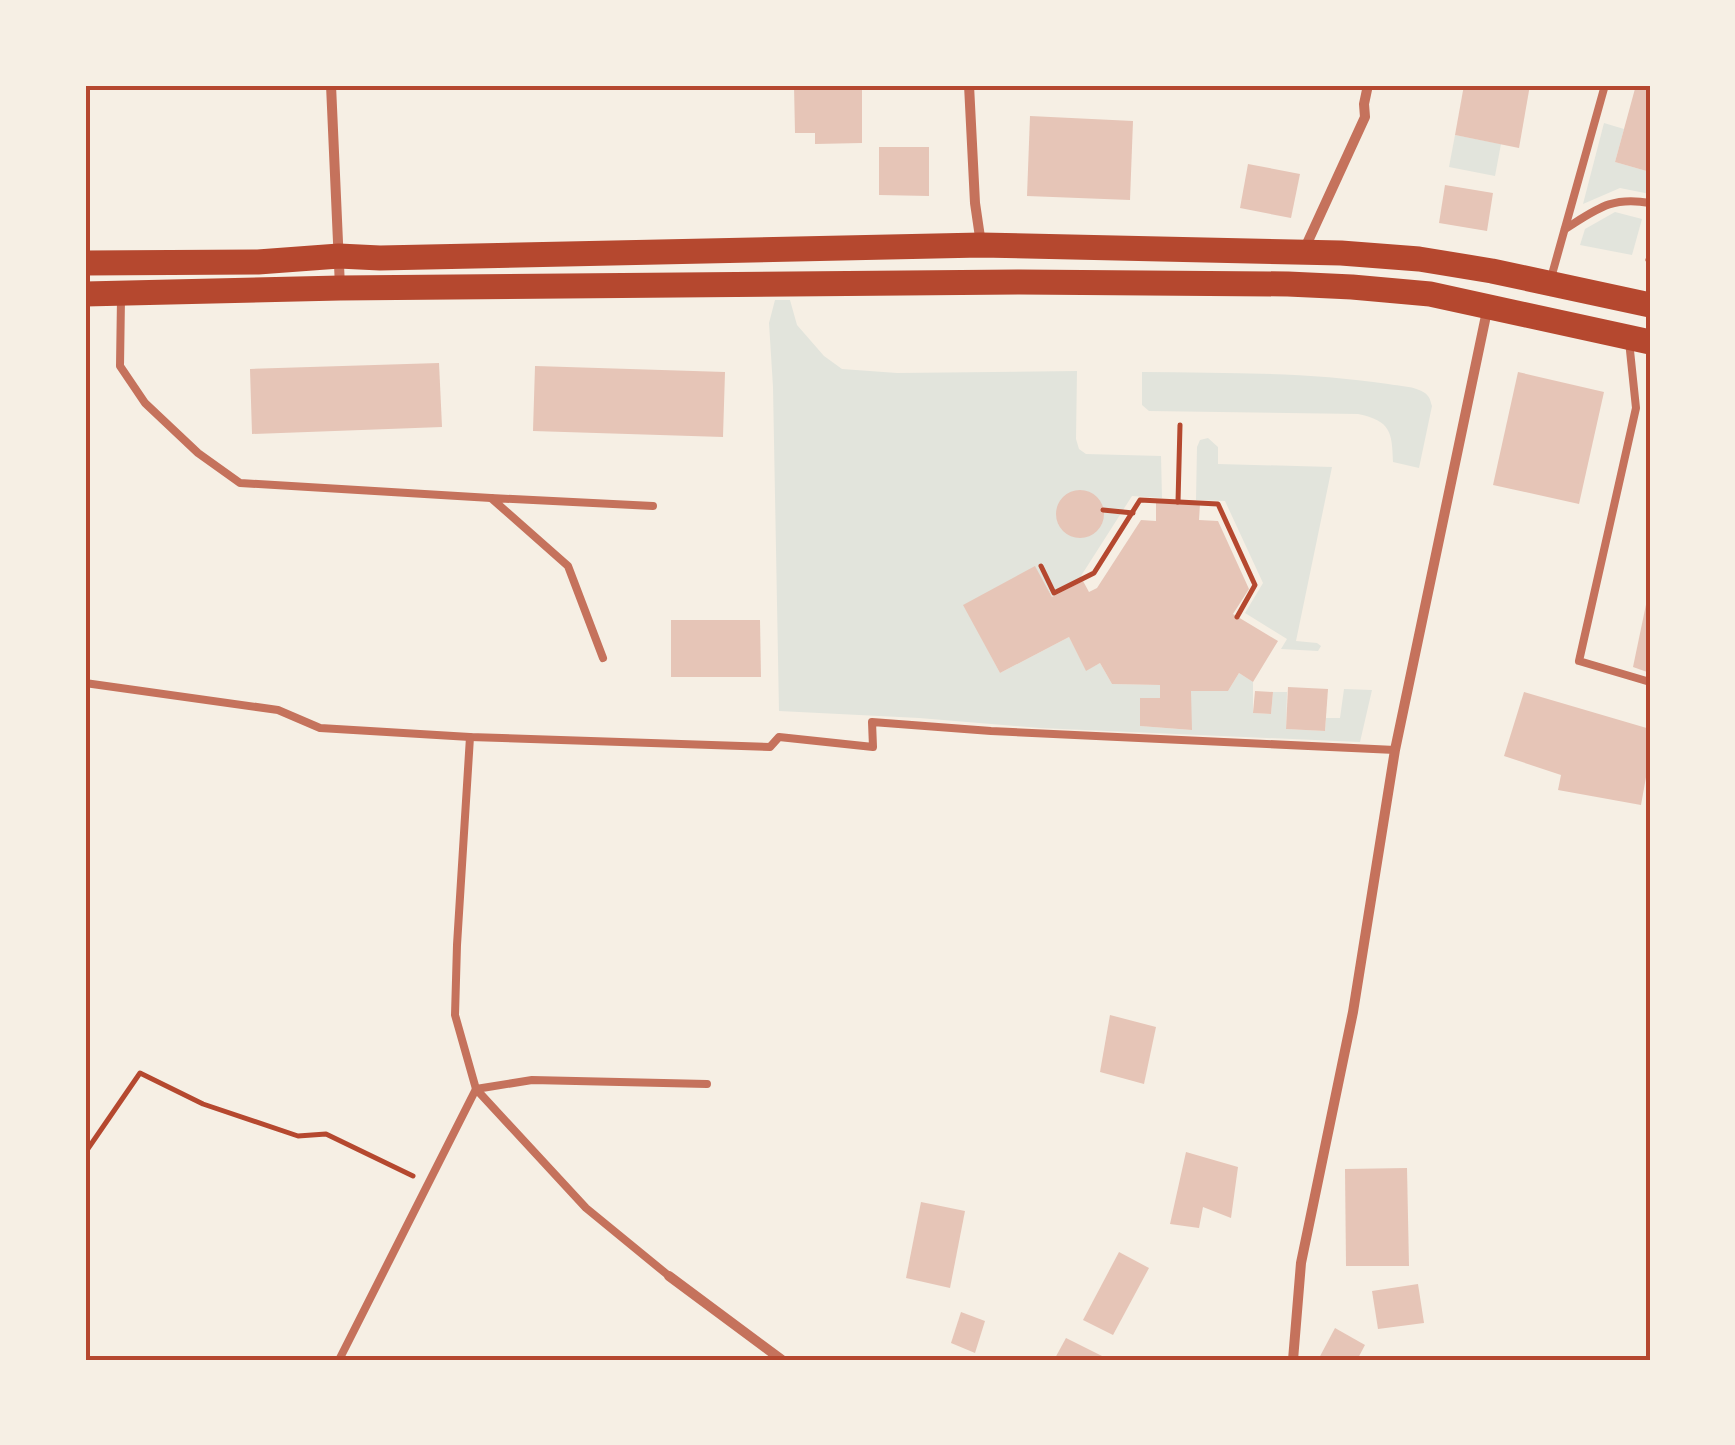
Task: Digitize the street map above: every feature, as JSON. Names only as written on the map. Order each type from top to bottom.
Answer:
[{"type":"main road","points":[[85,263],[981,245],[1303,252],[1419,258],[1650,305]]},
{"type":"main road","points":[[85,294],[1019,282],[1288,284],[1430,294],[1639,339]]},
{"type":"street","points":[[331,85],[340,288]]},
{"type":"street","points":[[970,85],[975,202],[981,245]]},
{"type":"street","points":[[1303,252],[1365,117],[1368,85]]},
{"type":"street","points":[[1293,1360],[1301,1263],[1350,1030],[1395,750],[1488,305]]},
{"type":"street","points":[[668,1276],[782,1360]]},
{"type":"lane","points":[[1550,283],[1605,85]]},
{"type":"lane","points":[[1565,230],[1606,205],[1628,199],[1650,203]]},
{"type":"lane","points":[[121,294],[120,366],[146,403],[198,454],[240,483],[653,506]]},
{"type":"lane","points":[[1639,339],[1636,408],[1578,661],[1650,682]]},
{"type":"lane","points":[[491,498],[568,566],[602,658]]},
{"type":"lane","points":[[85,683],[278,710],[320,728],[470,736],[770,747],[779,737],[873,747],[872,722],[1395,750]]},
{"type":"lane","points":[[470,736],[455,1015],[476,1090],[586,1208],[668,1276]]},
{"type":"lane","points":[[476,1090],[532,1080],[707,1084]]},
{"type":"lane","points":[[339,1360],[476,1090]]},
{"type":"path","points":[[1178,502],[1180,425]]},
{"type":"path","points":[[1040,566],[1054,593],[1094,573],[1140,500],[1218,504],[1256,585],[1237,616]]},
{"type":"path","points":[[1104,510],[1132,514]]},
{"type":"path","points":[[85,1153],[140,1073],[218,1110],[298,1136],[326,1134],[428,1184]]},
{"type":"shaded area","points":[[1604,123],[1624,129],[1615,162],[1650,172],[1646,190],[1650,194],[1620,188],[1583,204]]},
{"type":"shaded area","points":[[1455,135],[1501,144],[1495,176],[1449,167]]},
{"type":"shaded area","points":[[1615,212],[1642,219],[1632,255],[1580,245],[1585,229]]},
{"type":"shaded area","points":[[775,300],[790,300],[797,325],[824,356],[842,369],[897,373],[1077,371],[1079,449],[1086,454],[1161,456],[1162,498],[1132,496],[1081,576],[1083,581],[1052,597],[1035,567],[964,605],[1000,673],[1069,637],[1086,670],[1100,663],[1112,684],[1160,685],[1160,698],[1140,698],[1140,726],[1191,730],[1191,691],[1228,691],[1239,673],[1253,682],[1253,713],[1271,714],[1273,692],[1287,692],[1286,729],[1325,731],[1326,718],[1340,718],[1344,689],[1372,690],[1360,742],[1040,728],[779,711],[769,323]]},
{"type":"shaded area","points":[[1142,372],[1296,375],[1417,389],[1427,394],[1432,406],[1419,468],[1393,462],[1388,429],[1377,420],[1358,414],[1149,411],[1142,405]]},
{"type":"shaded area","points":[[1208,438],[1218,447],[1218,464],[1332,467],[1296,641],[1317,643],[1321,646],[1318,651],[1281,649],[1287,639],[1245,613],[1263,583],[1225,501],[1196,500],[1197,447],[1200,440]]},
{"type":"building","points":[[794,85],[862,85],[862,143],[815,144],[815,133],[795,133]]},
{"type":"building","points":[[1464,85],[1530,85],[1519,148],[1455,135]]},
{"type":"building","points":[[1636,85],[1650,85],[1650,172],[1615,162]]},
{"type":"building","points":[[1030,116],[1133,121],[1130,200],[1027,196]]},
{"type":"building","points":[[879,147],[929,147],[929,196],[879,195]]},
{"type":"building","points":[[1248,164],[1300,174],[1291,218],[1240,208]]},
{"type":"building","points":[[1445,185],[1493,193],[1487,231],[1439,223]]},
{"type":"building","points":[[439,363],[442,427],[252,434],[250,369]]},
{"type":"building","points":[[535,366],[725,372],[723,437],[533,431]]},
{"type":"building","points":[[1518,372],[1604,392],[1579,504],[1493,485]]},
{"type":"building","points":[[1080,490],[1097,497],[1104,514],[1097,531],[1080,538],[1063,531],[1056,514],[1063,497]]},
{"type":"building","points":[[1156,503],[1200,504],[1199,520],[1218,521],[1249,589],[1233,614],[1278,641],[1253,682],[1239,673],[1228,691],[1191,691],[1192,730],[1140,726],[1140,698],[1160,698],[1160,685],[1112,684],[1100,663],[1086,671],[1069,637],[1000,673],[963,605],[1035,566],[1052,597],[1083,581],[1089,592],[1097,588],[1141,520],[1156,521]]},
{"type":"building","points":[[1650,595],[1650,673],[1633,667]]},
{"type":"building","points":[[671,620],[760,620],[761,677],[671,677]]},
{"type":"building","points":[[1288,687],[1328,689],[1325,731],[1286,729]]},
{"type":"building","points":[[1255,691],[1273,692],[1271,714],[1253,713]]},
{"type":"building","points":[[1524,692],[1650,729],[1650,755],[1641,805],[1558,790],[1561,775],[1504,756]]},
{"type":"building","points":[[1110,1015],[1156,1027],[1144,1084],[1100,1072]]},
{"type":"building","points":[[1186,1152],[1238,1167],[1231,1218],[1203,1207],[1199,1228],[1170,1224]]},
{"type":"building","points":[[1407,1168],[1409,1266],[1346,1266],[1345,1169]]},
{"type":"building","points":[[921,1202],[965,1211],[950,1288],[906,1278]]},
{"type":"building","points":[[1119,1252],[1149,1268],[1113,1335],[1083,1320]]},
{"type":"building","points":[[1418,1284],[1424,1323],[1378,1329],[1372,1291]]},
{"type":"building","points":[[961,1312],[985,1321],[975,1353],[951,1343]]},
{"type":"building","points":[[1335,1328],[1365,1345],[1357,1360],[1318,1360]]},
{"type":"building","points":[[1066,1338],[1102,1356],[1100,1360],[1054,1360]]}]
